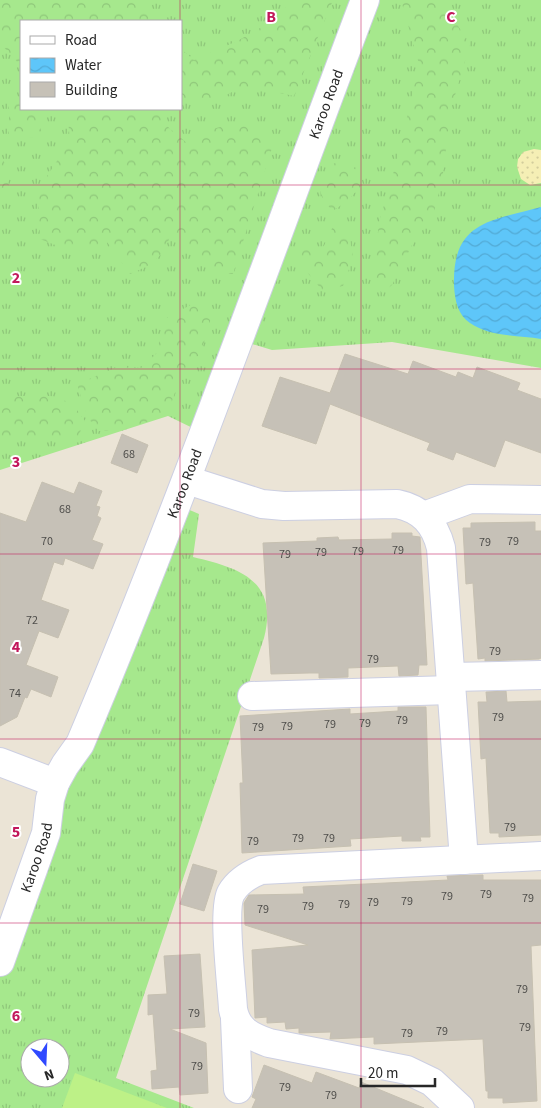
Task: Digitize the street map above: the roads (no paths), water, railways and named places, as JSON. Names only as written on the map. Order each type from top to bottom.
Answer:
[{"type":"street","name":"Karoo Road","points":[[0,962],[46,833],[50,799],[55,783],[64,764],[80,744],[187,480],[365,0]]},
{"type":"street","points":[[187,480],[262,504],[284,506],[397,504],[410,507],[424,516],[433,526],[441,548],[464,860]]},
{"type":"street","points":[[424,516],[470,499],[541,500]]},
{"type":"street","points":[[252,696],[451,684],[541,675]]},
{"type":"street","points":[[0,762],[55,783]]},
{"type":"street","points":[[238,1089],[227,907],[230,894],[245,877],[260,870],[541,856]]},
{"type":"street","points":[[235,1018],[242,1030],[269,1043],[408,1070],[422,1075],[460,1108]]},
{"type":"water","points":[[541,207],[541,339],[504,335],[478,328],[466,320],[456,302],[454,286],[455,265],[460,248],[467,236],[478,227],[506,216]]}]
